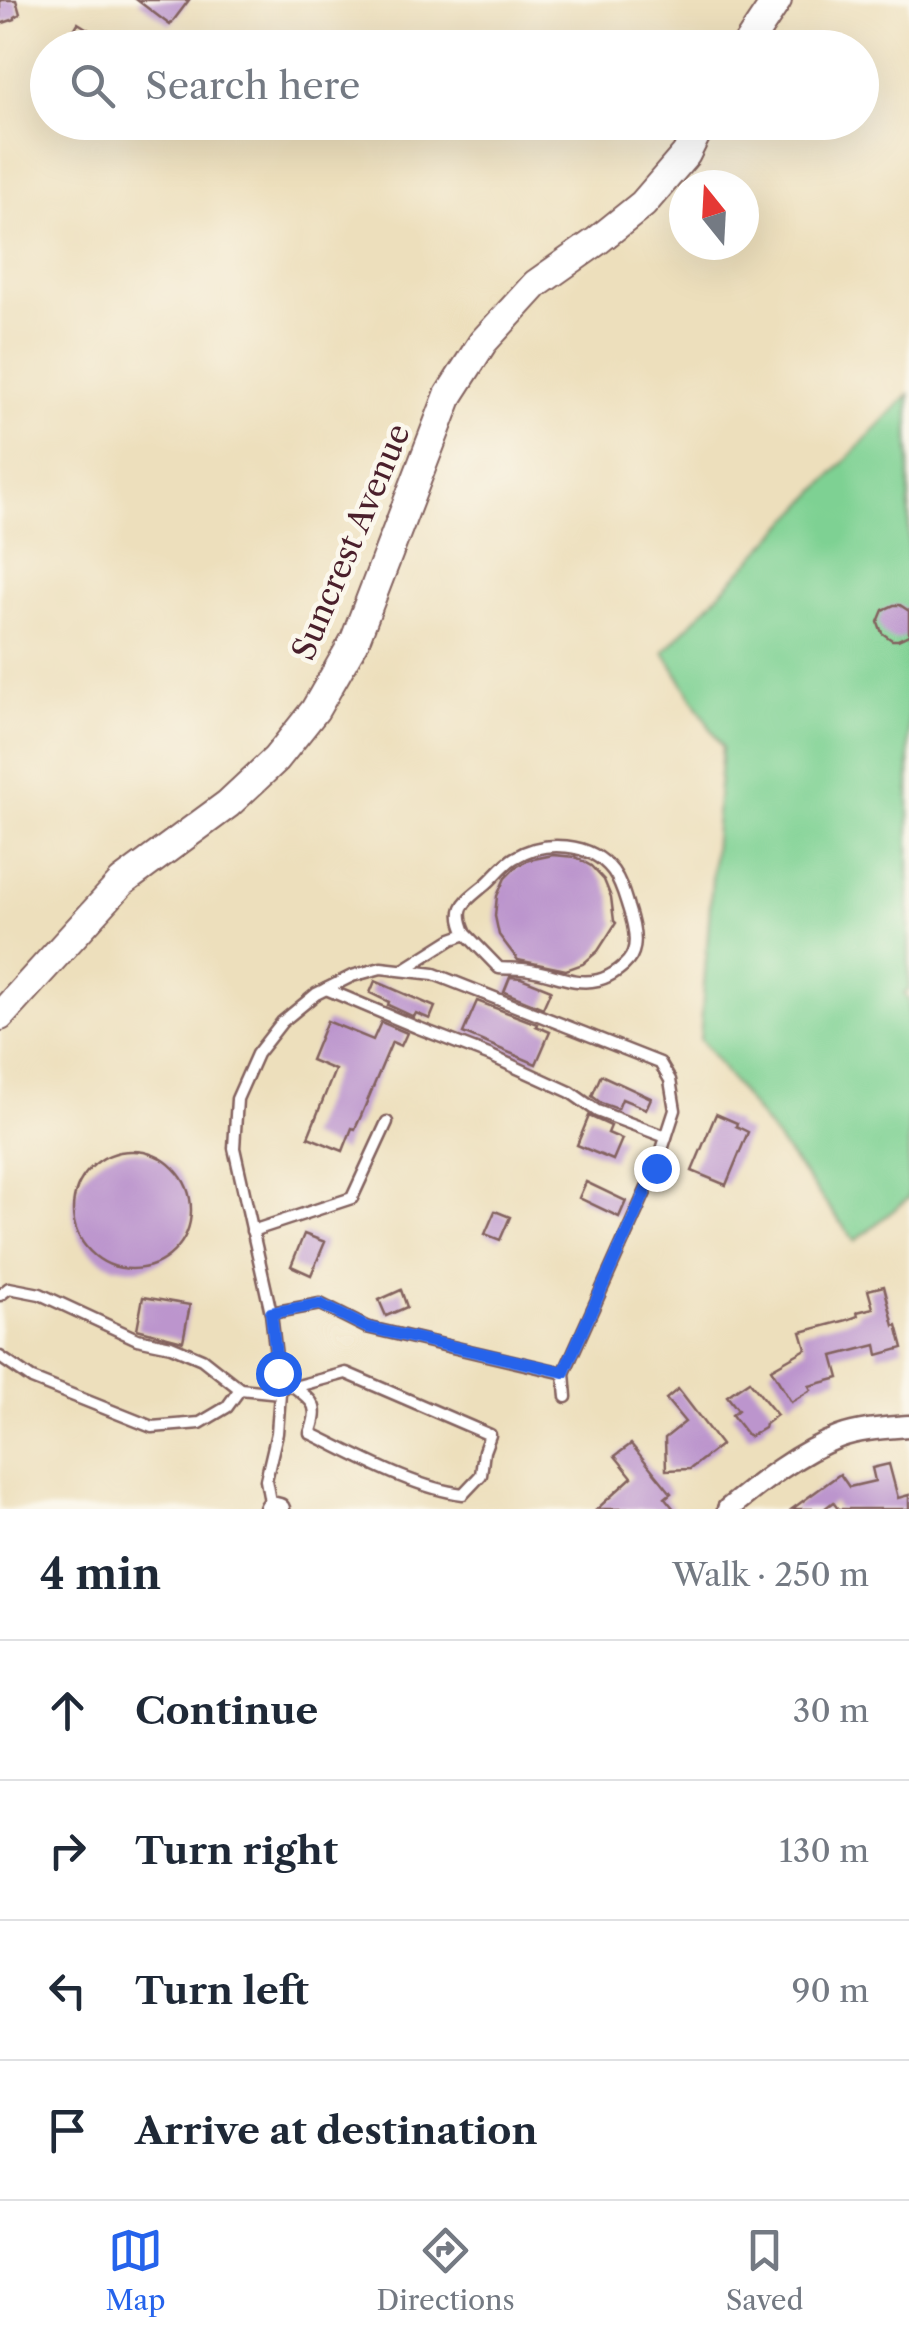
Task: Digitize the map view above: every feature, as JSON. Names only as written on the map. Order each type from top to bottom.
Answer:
[{"type":"street","points":[[756,30],[777,0]]},
{"type":"street","name":"Suncrest Avenue","points":[[0,1016],[122,882],[228,804],[276,759],[315,710],[355,640],[450,396],[483,342],[536,284],[642,204],[686,154],[693,140]]},
{"type":"street","points":[[728,1509],[793,1462],[838,1437],[909,1426]]},
{"type":"lane","points":[[568,846],[590,853],[611,868],[631,916],[633,953],[623,966],[602,979],[582,983],[530,970],[499,968],[466,934],[460,920],[465,902],[515,857],[544,847],[568,846]]},
{"type":"lane","points":[[402,970],[452,938],[466,934]]},
{"type":"lane","points":[[273,1508],[266,1480],[277,1433],[279,1389],[271,1313],[234,1148],[237,1099],[258,1054],[282,1022],[316,994],[352,976],[380,968],[434,974],[660,1064],[670,1080],[675,1110],[666,1138],[564,1372],[566,1398]]},
{"type":"lane","points":[[326,989],[492,1056],[570,1092],[596,1111],[666,1138]]},
{"type":"lane","points":[[252,1230],[352,1198],[387,1122]]},
{"type":"lane","points":[[0,1295],[9,1288],[40,1294],[137,1339],[171,1346],[202,1359],[240,1389],[294,1387],[346,1373],[490,1435],[481,1475],[463,1494],[440,1491],[362,1458],[310,1433],[316,1416],[312,1400],[294,1387]]},
{"type":"lane","points":[[271,1313],[320,1304],[366,1327],[564,1372]]},
{"type":"lane","points":[[0,1357],[32,1379],[152,1427],[200,1423],[227,1407],[240,1389]]},
{"type":"green space","points":[[909,394],[909,990],[904,994],[909,1001],[909,1198],[855,1241],[700,1039],[722,747],[664,652]]},
{"type":"building","points":[[0,0],[16,0],[20,14],[0,24]]},
{"type":"building","points":[[137,0],[189,0],[170,25]]},
{"type":"building","points":[[894,605],[909,611],[909,635],[898,640],[882,633],[878,622],[883,610]]},
{"type":"building","points":[[553,855],[575,857],[604,880],[616,923],[598,951],[583,964],[566,970],[518,960],[499,935],[495,916],[497,896],[505,878],[529,860]]},
{"type":"building","points":[[510,977],[551,990],[543,1008],[504,992]]},
{"type":"building","points":[[375,981],[435,1007],[430,1019],[416,1013],[414,1017],[370,993]]},
{"type":"building","points":[[477,1001],[550,1032],[536,1064],[463,1033]]},
{"type":"building","points":[[327,1021],[373,1040],[381,1022],[407,1033],[401,1046],[392,1042],[343,1151],[308,1137],[335,1070],[311,1060]]},
{"type":"building","points":[[601,1075],[651,1098],[646,1109],[622,1099],[618,1109],[601,1103],[592,1096]]},
{"type":"building","points":[[716,1114],[748,1132],[726,1185],[692,1171]]},
{"type":"building","points":[[589,1116],[611,1126],[608,1133],[622,1139],[613,1160],[577,1145]]},
{"type":"building","points":[[132,1151],[155,1155],[174,1168],[187,1187],[191,1210],[187,1233],[174,1252],[155,1265],[132,1269],[109,1265],[90,1252],[77,1233],[73,1210],[77,1187],[90,1168],[109,1155]]},
{"type":"building","points":[[586,1182],[626,1201],[619,1217],[579,1198]]},
{"type":"building","points":[[495,1211],[510,1217],[500,1240],[485,1234]]},
{"type":"building","points":[[304,1234],[325,1242],[311,1275],[291,1266]]},
{"type":"building","points":[[884,1286],[903,1348],[878,1355],[876,1345],[833,1356],[839,1378],[809,1386],[811,1390],[791,1402],[771,1369],[806,1349],[801,1332],[847,1320],[858,1316],[857,1312],[873,1308],[868,1290]]},
{"type":"building","points":[[401,1290],[407,1307],[386,1316],[379,1300]]},
{"type":"building","points":[[143,1297],[190,1305],[183,1341],[137,1329]]},
{"type":"building","points":[[749,1381],[777,1415],[749,1437],[732,1415],[738,1410],[727,1396]]},
{"type":"building","points":[[678,1389],[721,1445],[690,1469],[666,1470],[665,1438],[685,1422],[666,1399]]},
{"type":"building","points":[[631,1444],[671,1493],[665,1498],[674,1509],[597,1509],[632,1477],[615,1456]]},
{"type":"building","points":[[889,1464],[898,1498],[909,1495],[909,1509],[838,1509],[833,1502],[824,1509],[792,1509],[840,1474],[849,1487],[875,1481],[872,1468]]},
{"type":"route","points":[[278,1373],[271,1313],[320,1304],[366,1327],[564,1372],[656,1168]]}]
